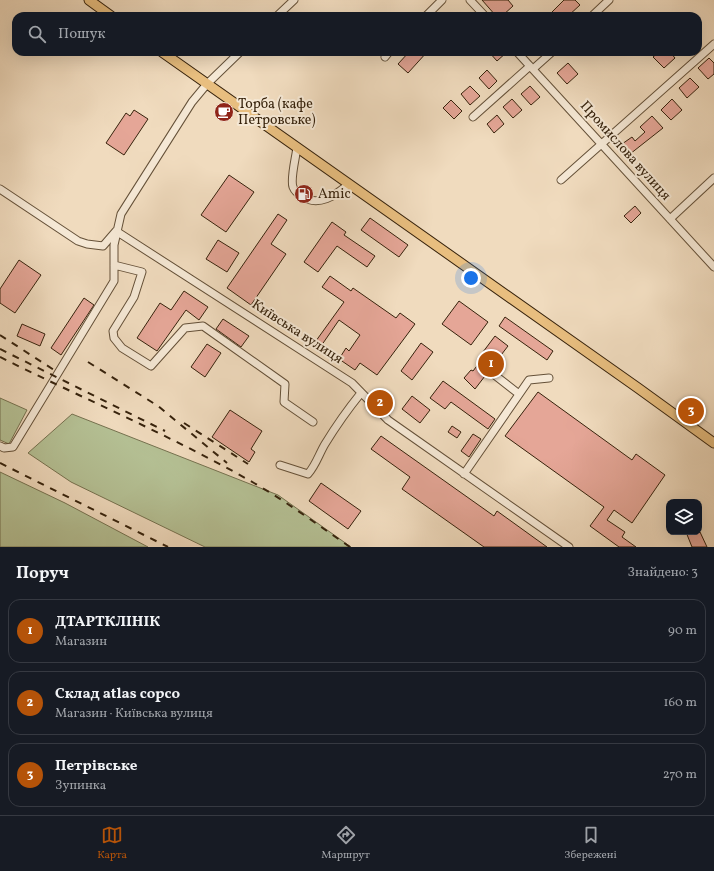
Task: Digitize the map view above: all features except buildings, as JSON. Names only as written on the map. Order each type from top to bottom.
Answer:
[{"type":"main road","points":[[91,1],[106,12]]},
{"type":"main road","points":[[168,56],[714,443]]},
{"type":"street","points":[[281,12],[294,0]]},
{"type":"street","points":[[430,12],[442,0]]},
{"type":"street","points":[[470,0],[481,12]]},
{"type":"street","points":[[596,12],[609,0]]},
{"type":"street","points":[[702,55],[714,44]]},
{"type":"street","points":[[0,446],[4,448],[13,447],[114,281],[116,231],[121,214],[192,102],[207,84],[236,56]]},
{"type":"street","name":"Промислова вулиця","points":[[521,56],[714,267]]},
{"type":"street","points":[[473,117],[547,56]]},
{"type":"street","points":[[561,180],[603,145],[701,56]]},
{"type":"street","points":[[297,147],[292,183],[296,192],[308,200],[313,201],[334,196],[349,184]]},
{"type":"street","points":[[670,219],[714,178]]},
{"type":"street","points":[[0,189],[78,240],[87,244],[103,246],[116,231]]},
{"type":"street","name":"Київська вулиця","points":[[116,231],[352,383],[388,420],[569,547]]},
{"type":"street","points":[[114,264],[142,272],[134,297],[113,330],[114,338],[122,348],[151,366],[185,328],[203,326],[285,384],[284,402],[313,422]]},
{"type":"street","points":[[492,373],[519,394]]},
{"type":"street","points":[[464,474],[529,380],[549,378]]},
{"type":"street","points":[[280,465],[308,474],[338,424],[361,393]]},
{"type":"green space","points":[[0,398],[27,410],[9,444],[0,440]]},
{"type":"green space","points":[[72,414],[278,495],[351,547],[205,547],[71,482],[28,453]]},
{"type":"green space","points":[[0,472],[65,503],[148,547],[0,547]]},
{"type":"railway","points":[[0,335],[54,370]]},
{"type":"railway","points":[[0,349],[165,431]]},
{"type":"railway","points":[[0,357],[192,449],[254,483],[350,547]]},
{"type":"railway","points":[[88,362],[158,406],[227,463]]},
{"type":"railway","points":[[184,423],[248,464]]},
{"type":"railway","points":[[0,463],[168,547]]},
{"type":"place","name":"Торба (кафе Петровське)","points":[[224,112]]},
{"type":"place","name":"Amic","points":[[304,194]]},
{"type":"place","name":"ДТАРТКЛІНІК","points":[[491,364]]},
{"type":"place","name":"Склад atlas copco","points":[[380,403]]},
{"type":"place","name":"Петрівське","points":[[691,411]]}]
